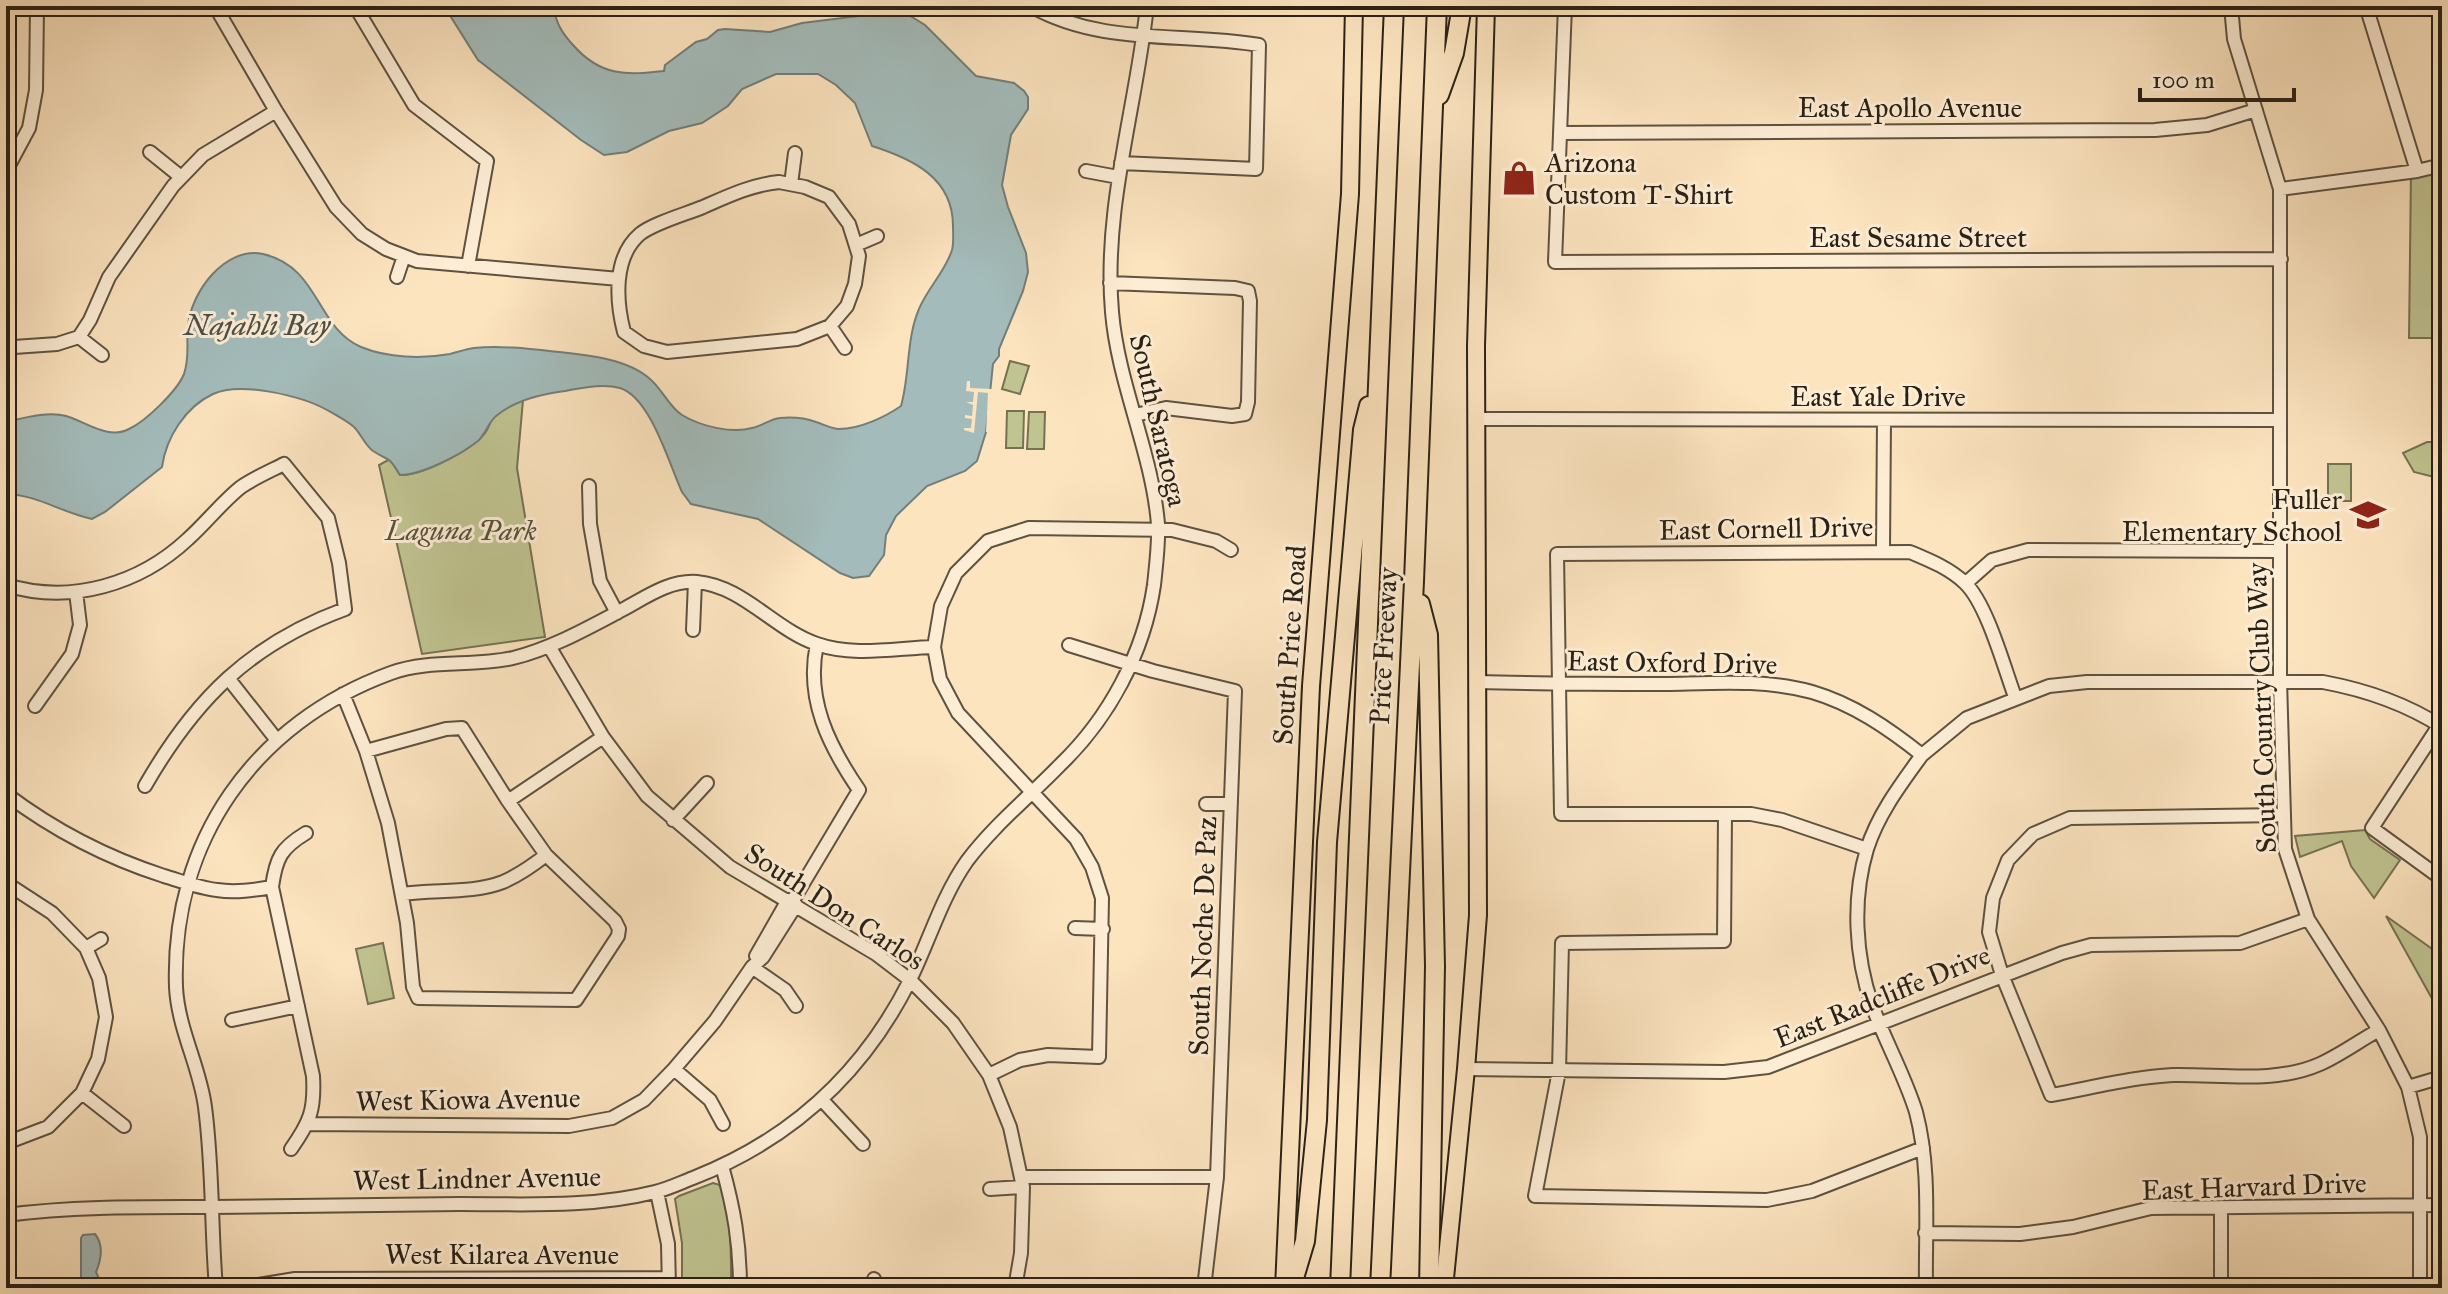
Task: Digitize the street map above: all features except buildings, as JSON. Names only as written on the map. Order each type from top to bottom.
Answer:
[{"type":"highway","points":[[1381,6],[1390,112]]},
{"type":"highway","name":"Price Freeway","points":[[1340,1288],[1394,6]]},
{"type":"highway","name":"Price Freeway","points":[[1380,1288],[1414,581],[1437,6]]},
{"type":"highway","points":[[1434,108],[1454,53],[1462,6]]},
{"type":"highway","points":[[1291,1288],[1305,1241],[1313,1176],[1331,791],[1363,430],[1379,364]]},
{"type":"highway","points":[[1414,581],[1428,635],[1435,966],[1429,1288]]},
{"type":"main road","name":"South Price Road","points":[[1284,1288],[1311,686],[1350,194],[1354,6]]},
{"type":"main road","points":[[1444,1288],[1466,1069],[1479,888],[1476,419],[1486,6]]},
{"type":"street","points":[[6,171],[29,128],[36,90],[37,6],[125,6]]},
{"type":"street","points":[[215,6],[336,207],[362,234],[386,249],[417,261],[619,279]]},
{"type":"street","points":[[355,6],[414,105],[487,161],[468,266]]},
{"type":"street","points":[[1031,6],[1048,16],[1121,35],[1259,45],[1256,169],[1121,163]]},
{"type":"street","name":"South Saratoga","points":[[910,980],[943,902],[966,863],[1032,790],[1061,765],[1099,720],[1132,664],[1145,626],[1154,586],[1158,529],[1154,494],[1117,347],[1110,283],[1110,238],[1147,6]]},
{"type":"street","points":[[1561,133],[1565,6]]},
{"type":"street","name":"South Country Club Way","points":[[2231,6],[2234,39],[2280,189],[2280,681],[2285,849],[2308,919],[2379,1030],[2408,1087],[2420,1137],[2420,1288]]},
{"type":"street","points":[[2366,6],[2417,171]]},
{"type":"street","name":"East Apollo Avenue","points":[[1561,133],[2155,130],[2207,125],[2256,110]]},
{"type":"street","points":[[6,345],[57,344],[79,337],[109,277],[181,177],[203,155],[276,111]]},
{"type":"street","name":"East Sesame Street","points":[[1561,133],[1555,262],[2281,259]]},
{"type":"street","points":[[150,152],[181,177]]},
{"type":"street","points":[[791,184],[795,153]]},
{"type":"street","points":[[2280,189],[2442,165]]},
{"type":"street","points":[[1086,171],[1118,177]]},
{"type":"street","points":[[791,184],[829,197],[849,224],[857,250],[855,284],[847,306],[830,326],[797,339],[667,352],[644,346],[624,332],[618,309],[619,279],[625,251],[641,232],[756,185],[791,184]]},
{"type":"street","points":[[857,250],[877,236]]},
{"type":"street","points":[[397,277],[404,256]]},
{"type":"street","points":[[1110,283],[1248,291],[1248,402],[1245,414],[1232,416],[1166,408],[1135,415]]},
{"type":"street","points":[[830,326],[845,348]]},
{"type":"street","points":[[79,337],[102,355]]},
{"type":"street","name":"East Yale Drive","points":[[1476,419],[2280,420]]},
{"type":"street","points":[[1883,550],[1884,420]]},
{"type":"street","points":[[6,585],[45,593],[76,592],[109,586],[148,571],[186,541],[242,487],[284,464],[328,518],[339,563],[345,609],[306,624],[269,646],[228,678],[186,722],[145,786]]},
{"type":"street","points":[[589,486],[590,524],[600,581],[617,613]]},
{"type":"street","points":[[989,1075],[1020,1060],[1048,1055],[1099,1057],[1102,898],[1092,867],[1076,839],[958,713],[940,679],[934,647],[941,606],[956,573],[988,541],[1029,528],[1158,529],[1201,537],[1231,550]]},
{"type":"street","name":"East Cornell Drive","points":[[1557,684],[1557,554],[1883,550],[1910,552],[1945,568],[1966,583],[1980,603],[2015,697]]},
{"type":"street","points":[[1966,583],[1992,560],[2028,550],[2280,551]]},
{"type":"street","points":[[216,1288],[204,1101],[187,1047],[176,990],[177,936],[187,883],[208,827],[239,779],[276,739],[343,694],[393,672],[442,663],[511,658],[549,646],[670,584],[695,582],[714,585],[817,644],[851,651],[934,647]]},
{"type":"street","points":[[693,630],[695,582]]},
{"type":"street","points":[[35,706],[72,654],[80,625],[76,592]]},
{"type":"street","name":"West Kiowa Avenue","points":[[308,1124],[569,1126],[612,1118],[644,1100],[715,1021],[752,967],[763,957],[859,790],[840,761],[820,720],[812,680],[817,644]]},
{"type":"street","points":[[1069,645],[1132,664]]},
{"type":"street","name":"South Don Carlos","points":[[549,646],[603,737],[647,796],[730,867],[876,954],[910,980],[953,1023],[989,1075],[1010,1127],[1022,1182],[1021,1253],[1015,1288]]},
{"type":"street","name":"South Noche De Paz","points":[[1132,664],[1235,691],[1217,1177],[1204,1288]]},
{"type":"street","points":[[228,678],[276,739]]},
{"type":"street","points":[[1926,1288],[1923,1148],[1915,1111],[1871,1000],[1858,948],[1857,900],[1867,849],[1893,795],[1922,755],[1967,718],[2049,686],[2087,682],[2280,681],[2323,682],[2358,688],[2441,724],[2372,828],[2442,879]]},
{"type":"street","name":"East Oxford Drive","points":[[1478,682],[1768,683],[1812,692],[1849,705],[1886,726],[1922,755]]},
{"type":"street","points":[[1557,684],[1561,814],[1751,814],[1782,820],[1867,849]]},
{"type":"street","points":[[343,694],[366,751],[388,823],[402,894],[413,987],[418,998],[576,1000],[618,936],[619,929],[615,921],[546,855],[462,728],[446,729],[366,751]]},
{"type":"street","points":[[508,801],[603,737]]},
{"type":"street","points":[[673,820],[707,783]]},
{"type":"street","points":[[6,794],[78,843],[124,864],[218,891],[272,887]]},
{"type":"street","points":[[1206,804],[1231,804]]},
{"type":"street","points":[[1725,814],[1724,941],[1562,943],[1559,1071],[1535,1196],[1767,1200],[1812,1191],[1923,1148]]},
{"type":"street","points":[[2284,815],[2070,818],[2033,834],[2008,860],[1993,898],[1989,932],[2002,975],[2051,1095],[2172,1075],[2240,1077],[2282,1073],[2318,1064],[2379,1030]]},
{"type":"street","points":[[291,1149],[308,1124],[314,1101],[313,1076],[272,887],[275,865],[287,844],[306,833]]},
{"type":"street","points":[[402,894],[500,883],[546,855]]},
{"type":"street","points":[[6,883],[52,913],[86,948],[99,978],[106,1017],[98,1059],[82,1093],[48,1127],[6,1143]]},
{"type":"street","name":"East Radcliffe Drive","points":[[1466,1069],[1724,1072],[1768,1067],[2002,975],[2091,945],[2240,943],[2308,919]]},
{"type":"street","points":[[1075,928],[1103,929]]},
{"type":"street","points":[[86,948],[101,939]]},
{"type":"street","points":[[752,967],[785,990],[796,1006]]},
{"type":"street","name":"West Lindner Avenue","points":[[6,1215],[64,1209],[584,1204],[657,1192],[722,1166],[786,1130],[822,1100],[885,1025],[910,980]]},
{"type":"street","points":[[232,1020],[298,1006]]},
{"type":"street","points":[[674,1069],[710,1100],[723,1124]]},
{"type":"street","points":[[2408,1087],[2442,1077]]},
{"type":"street","points":[[82,1093],[124,1126]]},
{"type":"street","points":[[822,1100],[863,1144]]},
{"type":"street","points":[[722,1166],[735,1209],[740,1246],[740,1288]]},
{"type":"street","points":[[990,1189],[1022,1182],[1217,1177]]},
{"type":"street","points":[[657,1192],[668,1244],[669,1283]]},
{"type":"street","name":"East Harvard Drive","points":[[1925,1233],[2020,1234],[2073,1227],[2151,1208],[2442,1205]]},
{"type":"street","points":[[2221,1207],[2221,1288]]},
{"type":"street","name":"West Kilarea Avenue","points":[[240,1288],[295,1284],[669,1283]]},
{"type":"green space","points":[[2442,165],[2442,338],[2409,338],[2411,172]]},
{"type":"green space","points":[[1010,361],[1029,366],[1020,394],[1002,389]]},
{"type":"green space","name":"Laguna Park","points":[[523,400],[517,468],[545,637],[422,654],[379,465],[390,459],[400,475],[433,466],[469,447],[485,433],[498,414]]},
{"type":"green space","points":[[1007,411],[1024,411],[1023,448],[1006,448]]},
{"type":"green space","points":[[1029,412],[1045,412],[1044,449],[1027,449]]},
{"type":"green space","points":[[2427,442],[2442,442],[2442,479],[2414,472],[2403,453]]},
{"type":"green space","points":[[2328,464],[2351,464],[2351,501],[2328,501]]},
{"type":"green space","points":[[2365,830],[2370,839],[2400,860],[2374,898],[2351,866],[2342,841],[2300,857],[2295,836]]},
{"type":"green space","points":[[2386,916],[2442,956],[2442,1004],[2435,1004]]},
{"type":"green space","points":[[383,943],[394,998],[368,1004],[356,949]]},
{"type":"green space","points":[[713,1183],[720,1185],[727,1211],[731,1288],[682,1288],[682,1243],[675,1199]]},
{"type":"water","name":"Najahli Bay","points":[[444,6],[554,6],[562,32],[583,55],[604,68],[626,73],[664,71],[665,65],[718,30],[770,32],[802,23],[891,12],[907,14],[925,25],[976,76],[1014,83],[1024,91],[1028,97],[1028,109],[1011,135],[1002,185],[1026,253],[1028,272],[999,356],[993,364],[986,432],[977,461],[965,471],[927,486],[896,516],[886,535],[884,555],[869,576],[853,578],[840,573],[758,519],[691,504],[682,492],[650,418],[631,394],[613,387],[585,387],[520,402],[503,410],[478,441],[461,452],[430,468],[400,475],[391,462],[370,449],[354,427],[327,410],[271,392],[225,390],[203,400],[178,424],[162,467],[92,519],[28,497],[6,494],[6,422],[52,414],[105,431],[121,432],[136,425],[168,397],[184,374],[191,313],[203,286],[223,264],[249,253],[282,261],[296,271],[346,338],[361,347],[382,353],[428,357],[474,348],[505,347],[607,359],[641,372],[682,415],[707,426],[726,429],[744,430],[789,418],[836,429],[855,427],[872,422],[901,406],[915,321],[922,302],[952,250],[951,209],[946,195],[928,173],[902,157],[872,146],[855,103],[836,85],[818,74],[776,74],[742,89],[728,106],[702,123],[669,131],[627,152],[604,155],[478,60]]},
{"type":"water","points":[[95,1234],[101,1253],[96,1272],[103,1288],[81,1288],[81,1238]]},
{"type":"pier","points":[[967,381],[970,381],[970,388],[992,389],[990,432],[986,432],[988,393],[978,392],[974,433],[964,430],[971,428],[972,419],[965,418],[965,415],[972,416],[973,405],[966,402],[973,402],[974,392],[966,391]]},
{"type":"place","name":"Arizona Custom T-Shirt","points":[[1519,178]]},
{"type":"place","name":"Fuller Elementary School","points":[[2368,515]]}]
